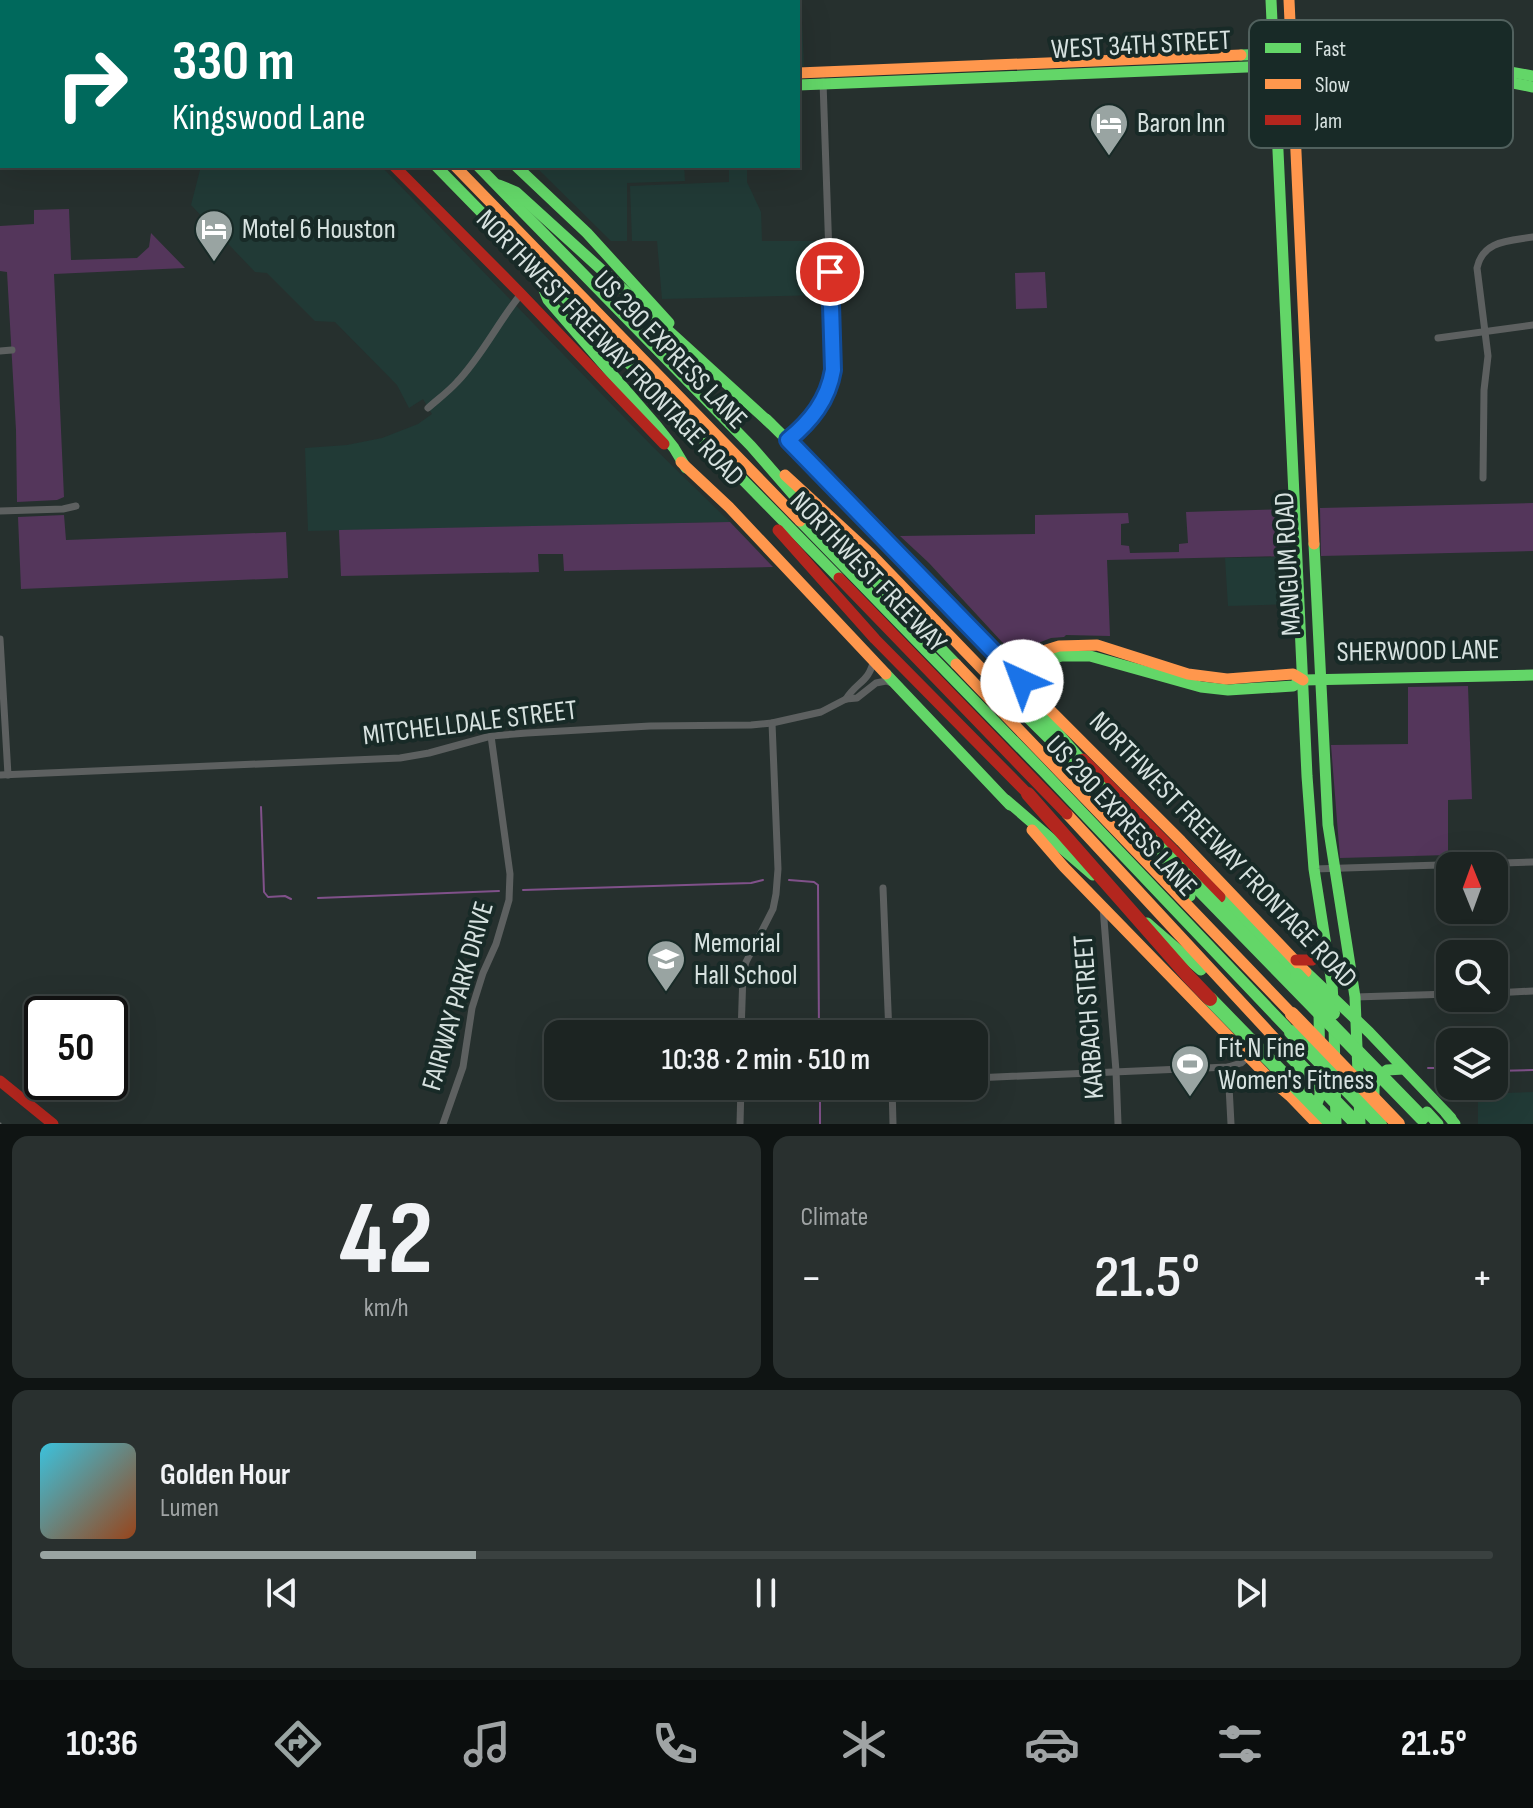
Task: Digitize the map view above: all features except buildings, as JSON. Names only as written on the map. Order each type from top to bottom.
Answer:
[{"type":"main road","name":"MANGUM ROAD","points":[[1271,0],[1272,20]]},
{"type":"main road","name":"MANGUM ROAD","points":[[1289,0],[1290,20]]},
{"type":"main road","name":"WEST 34TH STREET","points":[[800,73],[822,78],[1249,61]]},
{"type":"main road","name":"WEST 34TH STREET","points":[[1513,73],[1533,76]]},
{"type":"main road","name":"WEST 34TH STREET","points":[[800,84],[822,78]]},
{"type":"main road","name":"WEST 34TH STREET","points":[[1513,83],[1533,87]]},
{"type":"main road","name":"MANGUM ROAD","points":[[1278,148],[1307,776],[1314,869],[1332,984],[1334,1124]]},
{"type":"main road","name":"MANGUM ROAD","points":[[1295,148],[1328,825],[1355,997],[1358,1124]]},
{"type":"main road","name":"NORTHWEST FREEWAY FRONTAGE ROAD","points":[[396,168],[686,468],[729,507],[1006,800],[1064,867],[1317,1124]]},
{"type":"main road","name":"NORTHWEST FREEWAY","points":[[438,168],[1039,785],[1230,992],[1358,1124]]},
{"type":"main road","name":"US 290 EXPRESS LANE","points":[[457,168],[1032,760],[1380,1124]]},
{"type":"main road","name":"NORTHWEST FREEWAY","points":[[480,168],[751,446],[804,507],[1398,1124]]},
{"type":"main road","name":"NORTHWEST FREEWAY FRONTAGE ROAD","points":[[518,168],[587,233],[685,341],[788,440],[1032,693],[1120,779],[1296,968],[1369,1032],[1449,1121]]},
{"type":"main road","points":[[1279,173],[1296,173]]},
{"type":"main road","points":[[494,182],[516,192],[771,424]]},
{"type":"main road","points":[[536,269],[548,300],[655,424],[686,468]]},
{"type":"main road","points":[[1287,350],[1304,349]]},
{"type":"main road","points":[[751,446],[821,506],[1428,1124]]},
{"type":"main road","points":[[752,490],[759,509],[846,607],[1028,794],[1188,976],[1334,1124]]},
{"type":"main road","points":[[1299,584],[1315,585]]},
{"type":"main road","name":"SHERWOOD LANE","points":[[1008,666],[1059,646],[1097,645],[1188,674],[1227,679],[1293,674],[1303,680]]},
{"type":"main road","name":"SHERWOOD LANE","points":[[1032,693],[1036,670],[1044,662],[1061,656],[1090,656],[1201,687],[1228,690],[1293,686],[1303,680],[1320,679],[1533,675]]},
{"type":"main road","points":[[1008,666],[1030,700],[1071,746],[1205,915],[1213,933]]},
{"type":"main road","points":[[1071,746],[1449,1121]]},
{"type":"main road","points":[[1307,776],[1325,775]]},
{"type":"main road","points":[[1006,800],[1230,992]]},
{"type":"main road","points":[[1296,968],[1326,951]]},
{"type":"main road","points":[[1290,1096],[1314,1104],[1320,1095],[1319,1006],[1312,979]]},
{"type":"main road","points":[[1374,1124],[1375,1077],[1389,1069],[1403,1069]]},
{"type":"main road","points":[[0,1081],[53,1124]]},
{"type":"street","points":[[788,440],[817,412],[831,382],[833,370],[822,78]]},
{"type":"street","points":[[1483,478],[1484,390],[1488,356],[1477,268],[1484,251],[1498,243],[1533,237]]},
{"type":"street","points":[[428,408],[457,382],[521,294]]},
{"type":"street","points":[[1438,338],[1533,325]]},
{"type":"street","points":[[0,351],[12,350]]},
{"type":"street","points":[[0,511],[76,506]]},
{"type":"street","points":[[0,639],[4,775]]},
{"type":"street","name":"MITCHELLDALE STREET","points":[[846,699],[871,672],[874,659]]},
{"type":"street","name":"MITCHELLDALE STREET","points":[[4,775],[400,758],[491,736],[650,726],[772,723],[821,712],[846,699],[857,698],[876,683],[886,681],[897,684]]},
{"type":"street","points":[[741,1020],[746,962],[776,898],[778,869],[772,723]]},
{"type":"street","name":"FAIRWAY PARK DRIVE","points":[[443,1124],[463,1067],[472,1008],[509,900],[510,874],[491,736]]},
{"type":"street","points":[[1314,869],[1533,862]]},
{"type":"street","points":[[883,888],[888,1020]]},
{"type":"street","name":"KARBACH STREET","points":[[1103,906],[1118,1124]]},
{"type":"street","points":[[1508,992],[1533,991]]},
{"type":"street","points":[[1355,997],[1436,994]]},
{"type":"street","points":[[988,1077],[1228,1067],[1241,1063],[1249,1056]]},
{"type":"street","points":[[1228,1067],[1231,1124]]},
{"type":"street","points":[[740,1124],[741,1100]]},
{"type":"street","points":[[892,1100],[893,1124]]},
{"type":"shaded area","points":[[800,0],[801,0],[804,66],[800,66]]},
{"type":"shaded area","points":[[200,168],[383,168],[652,446],[730,522],[308,531],[305,448],[347,445],[382,438],[418,424],[432,414],[423,399],[409,408],[397,385],[335,322],[315,321],[267,273],[255,272],[191,205]]},
{"type":"shaded area","points":[[537,168],[684,168],[685,181],[627,183],[627,241],[611,241]]},
{"type":"shaded area","points":[[729,168],[747,168],[747,182],[761,212],[762,241],[819,241],[821,295],[662,299],[657,241],[632,241],[630,186],[729,182]]},
{"type":"shaded area","points":[[69,209],[71,260],[137,258],[149,247],[151,233],[185,268],[54,274],[64,497],[17,502],[7,272],[0,271],[0,226],[34,224],[34,210]]},
{"type":"shaded area","points":[[1045,272],[1047,308],[1016,309],[1015,273]]},
{"type":"shaded area","points":[[1533,503],[1533,551],[1321,556],[1320,508]]},
{"type":"shaded area","points":[[1287,509],[1289,556],[1107,560],[1110,636],[1066,635],[1015,652],[900,536],[1035,534],[1035,515],[1128,513],[1129,523],[1121,524],[1121,545],[1129,546],[1130,553],[1179,552],[1179,544],[1188,543],[1186,512]]},
{"type":"shaded area","points":[[64,515],[66,540],[286,532],[288,578],[21,589],[18,517]]},
{"type":"shaded area","points":[[730,522],[773,567],[564,571],[563,554],[538,554],[539,572],[341,576],[339,530]]},
{"type":"shaded area","points":[[1289,557],[1294,604],[1228,606],[1225,558]]},
{"type":"shaded area","points":[[1468,686],[1472,799],[1448,800],[1448,852],[1436,852],[1436,855],[1340,858],[1331,745],[1408,744],[1408,687]]},
{"type":"shaded area","points":[[1533,1092],[1533,1124],[1478,1124],[1478,1100],[1508,1100],[1508,1093]]},
{"type":"waterway","points":[[261,807],[264,892],[268,897],[285,896],[291,899]]},
{"type":"waterway","points":[[523,890],[751,883],[763,880]]},
{"type":"waterway","points":[[789,880],[818,885],[819,1020]]},
{"type":"waterway","points":[[318,898],[499,891]]},
{"type":"waterway","points":[[1428,1068],[1436,1068]]},
{"type":"waterway","points":[[1508,1071],[1533,1070]]},
{"type":"waterway","points":[[820,1100],[820,1124]]},
{"type":"traffic: fast","points":[[1271,0],[1272,20]]},
{"type":"traffic: fast","points":[[1241,55],[1249,55]]},
{"type":"traffic: fast","points":[[800,85],[1249,67]]},
{"type":"traffic: fast","points":[[1513,72],[1533,76]]},
{"type":"traffic: fast","points":[[1513,83],[1533,87]]},
{"type":"traffic: fast","points":[[1278,148],[1307,776],[1314,869],[1333,1001]]},
{"type":"traffic: fast","points":[[438,168],[839,578]]},
{"type":"traffic: fast","points":[[480,168],[751,446],[804,507],[956,664]]},
{"type":"traffic: fast","points":[[518,168],[587,233],[669,323]]},
{"type":"traffic: fast","points":[[499,185],[516,192],[771,424]]},
{"type":"traffic: fast","points":[[539,277],[548,300],[655,424],[686,468]]},
{"type":"traffic: fast","points":[[766,419],[1014,673]]},
{"type":"traffic: fast","points":[[800,521],[1291,1032]]},
{"type":"traffic: fast","points":[[1314,544],[1328,825],[1355,997],[1360,1124]]},
{"type":"traffic: fast","points":[[1032,693],[1036,670],[1044,662],[1061,656],[1090,656],[1201,687],[1228,690],[1293,686],[1303,680],[1533,675]]},
{"type":"traffic: fast","points":[[1011,669],[1030,700],[1087,767]]},
{"type":"traffic: fast","points":[[886,674],[1010,805]]},
{"type":"traffic: fast","points":[[1009,697],[1422,1118]]},
{"type":"traffic: fast","points":[[1006,800],[1093,875]]},
{"type":"traffic: fast","points":[[1153,849],[1190,896]]},
{"type":"traffic: fast","points":[[1220,897],[1297,975]]},
{"type":"traffic: fast","points":[[1147,923],[1201,970]]},
{"type":"traffic: fast","points":[[1306,972],[1369,1032],[1451,1118]]},
{"type":"traffic: fast","points":[[1297,975],[1333,1013]]},
{"type":"traffic: fast","points":[[1210,999],[1332,1124]]},
{"type":"traffic: fast","points":[[1305,1103],[1314,1104],[1320,1095],[1319,1009]]},
{"type":"traffic: fast","points":[[1334,1026],[1336,1124]]},
{"type":"traffic: fast","points":[[1291,1032],[1380,1124]]},
{"type":"traffic: fast","points":[[1292,1057],[1357,1124]]},
{"type":"traffic: fast","points":[[1374,1102],[1374,1086],[1378,1076],[1387,1070],[1403,1069]]},
{"type":"traffic: fast","points":[[1427,1112],[1438,1124]]},
{"type":"traffic: fast","points":[[1446,1113],[1455,1124]]},
{"type":"traffic: slow","points":[[1289,0],[1290,20]]},
{"type":"traffic: slow","points":[[800,73],[1241,55]]},
{"type":"traffic: slow","points":[[1296,148],[1314,544]]},
{"type":"traffic: slow","points":[[457,168],[800,521]]},
{"type":"traffic: slow","points":[[681,462],[729,507],[886,674]]},
{"type":"traffic: slow","points":[[785,475],[872,555],[1009,697]]},
{"type":"traffic: slow","points":[[1005,663],[1059,646],[1097,645],[1188,674],[1227,679],[1293,674],[1303,680]]},
{"type":"traffic: slow","points":[[956,664],[1292,1014]]},
{"type":"traffic: slow","points":[[1029,689],[1306,972]]},
{"type":"traffic: slow","points":[[1067,814],[1292,1057]]},
{"type":"traffic: slow","points":[[1032,830],[1064,867],[1317,1124]]},
{"type":"traffic: slow","points":[[1292,1014],[1398,1124]]},
{"type":"traffic: jam","points":[[396,168],[664,444]]},
{"type":"traffic: jam","points":[[778,530],[875,639],[1028,794]]},
{"type":"traffic: jam","points":[[839,578],[1067,814]]},
{"type":"traffic: jam","points":[[1083,759],[1220,897]]},
{"type":"traffic: jam","points":[[1028,794],[1210,999]]},
{"type":"traffic: jam","points":[[1296,960],[1312,960],[1326,951]]},
{"type":"traffic: jam","points":[[0,1081],[53,1124]]},
{"type":"place","name":"Baron Inn","points":[[1109,157]]},
{"type":"place","name":"Motel 6 Houston","points":[[214,263]]},
{"type":"place","name":"Memorial Hall School","points":[[666,993]]},
{"type":"place","name":"Fit N Fine Women's Fitness","points":[[1190,1098]]},
{"type":"route","points":[[830,272],[831,382],[817,412],[788,440],[1022,681]]}]
